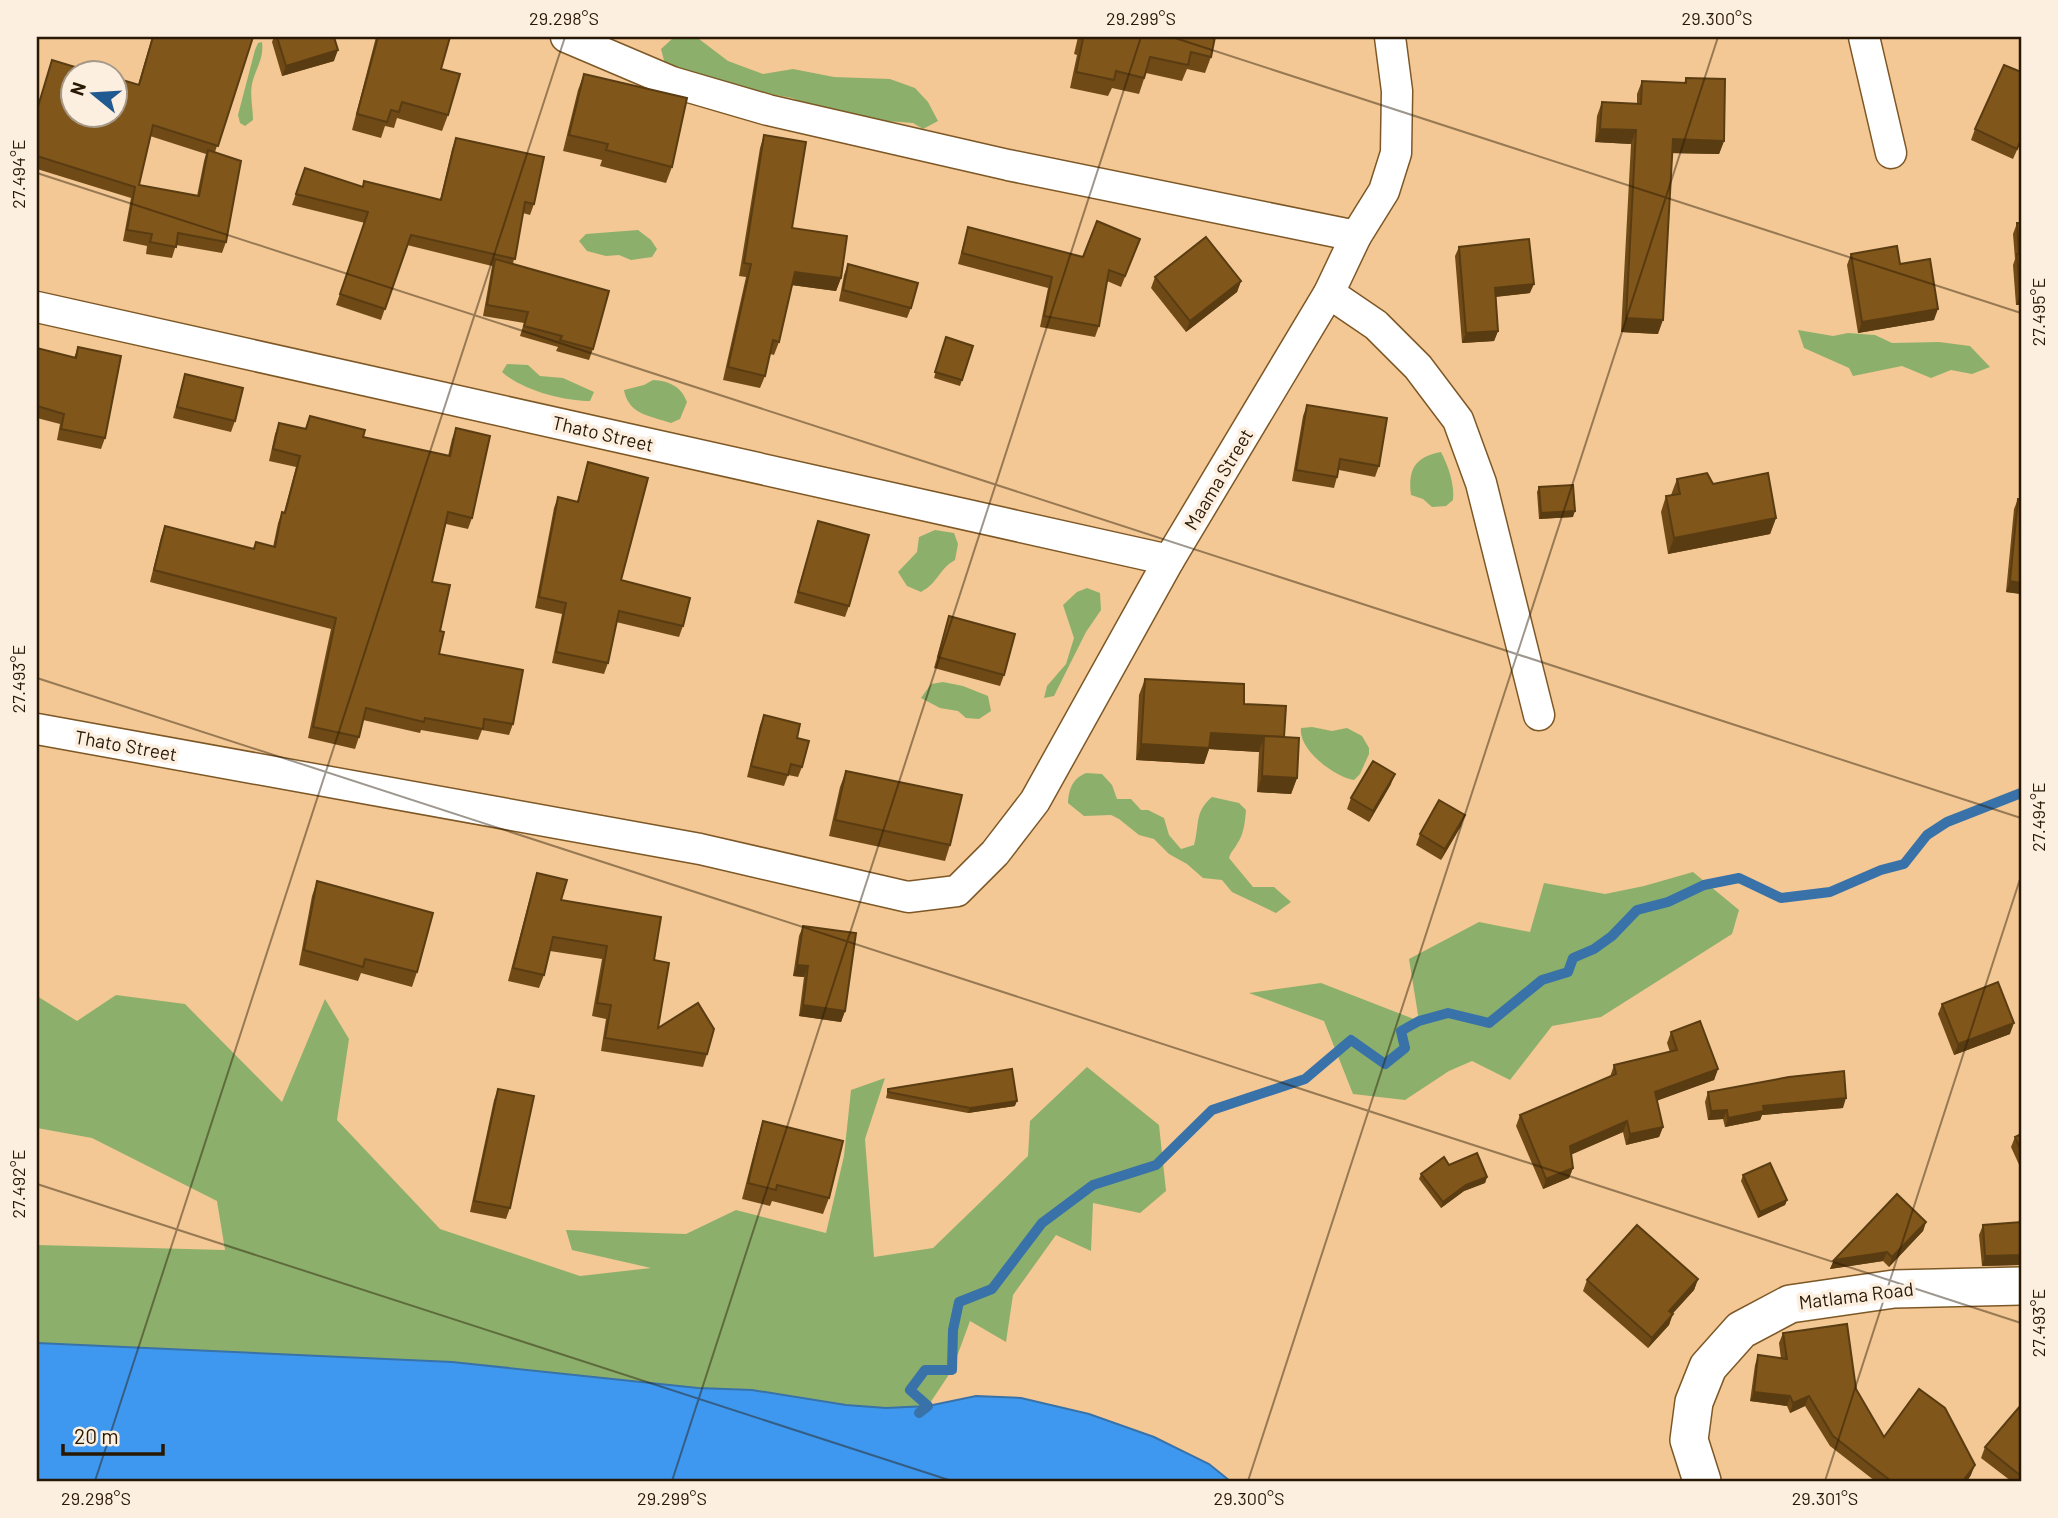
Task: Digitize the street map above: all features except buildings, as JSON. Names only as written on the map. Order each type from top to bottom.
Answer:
[{"type":"street","points":[[566,37],[672,82],[768,110],[1008,165],[1356,236]]},
{"type":"street","name":"Maama Street","points":[[957,891],[995,853],[1035,801],[1169,560],[1329,293],[1356,236],[1384,191],[1396,153],[1397,91],[1390,37]]},
{"type":"street","points":[[1864,37],[1891,153]]},
{"type":"street","points":[[1329,293],[1376,325],[1418,367],[1458,420],[1481,483],[1539,715]]},
{"type":"street","name":"Thato Street","points":[[37,307],[1169,560]]},
{"type":"street","name":"Thato Street","points":[[37,729],[700,849],[908,897],[957,891]]},
{"type":"street","name":"Matlama Road","points":[[1703,1481],[1689,1440],[1694,1402],[1708,1367],[1741,1330],[1790,1304],[1894,1289],[2021,1286]]},
{"type":"green space","points":[[672,39],[699,39],[728,61],[763,74],[793,69],[834,77],[890,79],[915,88],[928,102],[938,121],[923,129],[913,123],[858,119],[792,98],[728,86],[665,64],[661,49]]},
{"type":"green space","points":[[262,42],[261,57],[252,85],[253,120],[245,126],[240,123],[238,115],[255,50],[258,43]]},
{"type":"green space","points":[[638,230],[651,240],[657,249],[652,257],[631,260],[619,255],[606,256],[587,251],[579,241],[586,234]]},
{"type":"green space","points":[[1798,330],[1833,336],[1848,333],[1875,335],[1892,343],[1939,342],[1970,346],[1990,367],[1972,374],[1951,370],[1931,378],[1902,366],[1853,376],[1849,368],[1804,348]]},
{"type":"green space","points":[[507,364],[528,365],[540,376],[563,378],[594,392],[590,401],[543,393],[520,384],[502,372]]},
{"type":"green space","points":[[653,380],[669,383],[681,392],[687,402],[680,419],[671,423],[641,413],[630,404],[624,390]]},
{"type":"green space","points":[[1441,452],[1450,475],[1453,500],[1446,506],[1432,507],[1423,499],[1411,495],[1411,478],[1419,461]]},
{"type":"green space","points":[[935,530],[954,533],[958,544],[955,560],[921,592],[907,586],[898,572],[917,552],[919,537]]},
{"type":"green space","points":[[1087,588],[1100,593],[1101,610],[1086,632],[1054,696],[1044,698],[1047,686],[1066,664],[1074,638],[1063,605],[1077,592]]},
{"type":"green space","points":[[943,682],[963,686],[988,696],[991,711],[979,719],[966,718],[958,711],[940,708],[921,698],[931,684]]},
{"type":"green space","points":[[1301,728],[1332,731],[1347,728],[1362,736],[1369,748],[1369,754],[1360,774],[1354,780],[1337,774],[1311,753],[1305,745]]},
{"type":"green space","points":[[1086,773],[1102,774],[1112,785],[1117,799],[1131,799],[1141,810],[1148,810],[1164,818],[1169,835],[1181,849],[1194,845],[1200,813],[1212,797],[1239,803],[1246,810],[1245,823],[1229,858],[1253,887],[1274,887],[1291,902],[1276,913],[1232,892],[1222,880],[1203,878],[1187,864],[1169,854],[1154,839],[1139,835],[1119,819],[1111,815],[1084,816],[1068,803],[1072,785]]},
{"type":"green space","points":[[1693,872],[1739,910],[1732,934],[1601,1017],[1552,1026],[1510,1080],[1472,1061],[1449,1071],[1405,1100],[1353,1094],[1324,1021],[1249,993],[1321,983],[1419,1021],[1409,959],[1479,922],[1530,932],[1544,883],[1605,894]]},
{"type":"green space","points":[[116,995],[185,1004],[282,1102],[325,999],[349,1039],[337,1120],[440,1229],[580,1276],[651,1268],[572,1250],[566,1230],[686,1234],[736,1210],[826,1233],[844,1156],[851,1090],[885,1078],[865,1139],[874,1257],[933,1248],[1028,1156],[1030,1121],[1087,1067],[1159,1125],[1166,1191],[1140,1213],[1093,1203],[1091,1251],[1056,1235],[1013,1295],[1006,1342],[970,1321],[952,1370],[928,1406],[886,1408],[846,1405],[752,1390],[698,1388],[452,1362],[37,1343],[37,1245],[225,1250],[217,1201],[92,1138],[37,1128],[37,996],[77,1021]]},
{"type":"water","points":[[37,1343],[452,1362],[698,1388],[752,1390],[846,1405],[886,1408],[928,1406],[976,1396],[1021,1398],[1089,1414],[1154,1437],[1209,1464],[1230,1481],[37,1481]]},
{"type":"waterway","points":[[919,1413],[928,1406],[910,1390],[925,1370],[952,1370],[953,1330],[959,1302],[992,1289],[1042,1223],[1093,1185],[1156,1165],[1212,1110],[1305,1079],[1351,1040],[1385,1064],[1405,1048],[1401,1031],[1419,1021],[1448,1013],[1489,1023],[1542,980],[1568,972],[1573,958],[1594,949],[1612,936],[1637,910],[1668,902],[1704,885],[1739,878],[1781,898],[1830,892],[1881,870],[1904,864],[1927,835],[1947,822],[2021,793]]}]
